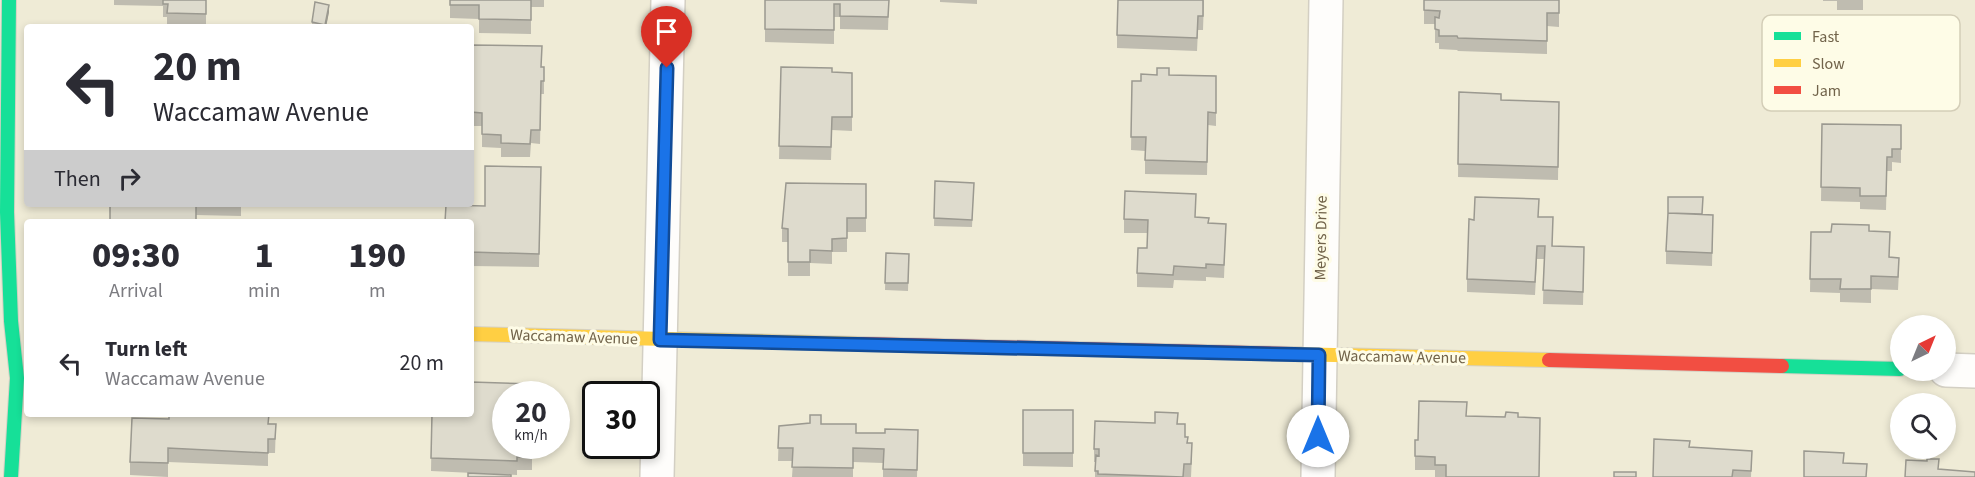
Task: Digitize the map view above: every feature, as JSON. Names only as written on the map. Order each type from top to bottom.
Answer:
[{"type":"street","points":[[9,0],[7,212],[17,378],[11,477]]},
{"type":"street","points":[[657,477],[668,0]]},
{"type":"street","name":"Meyers Drive","points":[[1318,477],[1326,0]]},
{"type":"street","name":"Waccamaw Avenue","points":[[474,334],[1890,369]]},
{"type":"street","points":[[1956,370],[1975,371]]},
{"type":"shaded area","points":[[0,0],[1975,0],[1975,477],[0,477]]},
{"type":"building","points":[[163,0],[206,0],[206,14],[167,13],[168,4],[163,4]]},
{"type":"building","points":[[450,0],[531,0],[531,20],[479,19],[479,5],[450,5]]},
{"type":"building","points":[[765,0],[889,0],[888,17],[840,16],[840,4],[834,4],[834,30],[765,29]]},
{"type":"building","points":[[1118,0],[1203,0],[1203,16],[1198,16],[1197,38],[1117,35]]},
{"type":"building","points":[[1424,0],[1559,0],[1559,13],[1547,13],[1547,41],[1458,38],[1457,36],[1439,36],[1439,30],[1435,29],[1435,17],[1439,18],[1440,11],[1424,10]]},
{"type":"building","points":[[315,2],[329,5],[325,24],[312,22]]},
{"type":"building","points":[[474,45],[542,46],[541,67],[544,67],[544,81],[541,81],[540,130],[531,130],[530,144],[501,143],[501,135],[482,134],[482,113],[474,112]]},
{"type":"building","points":[[781,67],[832,68],[832,72],[852,73],[852,117],[832,117],[831,147],[779,146]]},
{"type":"building","points":[[1157,68],[1169,68],[1169,75],[1216,76],[1216,113],[1208,112],[1207,162],[1145,160],[1146,137],[1131,137],[1132,81],[1141,81],[1141,74],[1157,75]]},
{"type":"building","points":[[1459,92],[1501,94],[1501,100],[1559,102],[1558,167],[1458,164]]},
{"type":"building","points":[[1822,124],[1901,125],[1901,149],[1892,149],[1892,157],[1887,157],[1886,196],[1860,196],[1860,188],[1821,187]]},
{"type":"building","points":[[485,166],[541,167],[539,254],[474,252],[474,219],[445,219],[446,207],[485,206]]},
{"type":"building","points":[[935,181],[974,183],[972,220],[934,218]]},
{"type":"building","points":[[786,183],[866,184],[866,218],[847,218],[847,238],[832,239],[832,251],[810,250],[810,262],[788,262],[788,229],[782,228]]},
{"type":"building","points":[[1125,191],[1196,194],[1195,217],[1209,218],[1208,223],[1226,224],[1224,265],[1206,264],[1206,268],[1174,266],[1173,275],[1137,273],[1138,248],[1147,248],[1148,220],[1124,219]]},
{"type":"building","points":[[1475,197],[1539,199],[1538,217],[1553,217],[1552,246],[1584,247],[1583,292],[1543,290],[1545,246],[1537,246],[1535,282],[1467,279],[1469,219],[1474,220]]},
{"type":"building","points":[[1668,197],[1703,197],[1702,214],[1668,213]]},
{"type":"building","points":[[110,207],[196,207],[196,219],[110,219]]},
{"type":"building","points":[[1668,213],[1713,215],[1712,253],[1666,251]]},
{"type":"building","points":[[1832,224],[1869,225],[1869,231],[1890,232],[1889,257],[1899,258],[1898,277],[1871,276],[1871,289],[1840,289],[1841,279],[1810,279],[1811,232],[1831,232]]},
{"type":"building","points":[[886,253],[909,254],[908,283],[885,283]]},
{"type":"building","points":[[474,382],[492,383],[492,459],[517,459],[517,461],[431,458],[432,417],[474,417]]},
{"type":"building","points":[[1419,401],[1467,402],[1466,416],[1505,417],[1506,412],[1518,413],[1518,417],[1540,418],[1539,477],[1446,477],[1446,465],[1435,465],[1435,457],[1415,456],[1415,440],[1418,440]]},
{"type":"building","points":[[1023,410],[1073,410],[1073,453],[1023,453]]},
{"type":"building","points":[[1155,412],[1178,413],[1177,424],[1185,424],[1187,443],[1192,443],[1191,464],[1184,464],[1183,477],[1098,474],[1098,471],[1095,471],[1096,455],[1099,456],[1099,449],[1094,449],[1095,421],[1155,423]]},
{"type":"building","points":[[810,415],[821,415],[821,424],[856,424],[856,433],[885,433],[885,429],[918,430],[917,470],[883,469],[884,449],[853,448],[853,468],[792,467],[793,448],[778,448],[779,426],[810,423]]},
{"type":"building","points":[[169,417],[269,417],[268,424],[276,424],[275,439],[268,439],[268,453],[168,448],[168,463],[130,462],[132,418],[169,419]]},
{"type":"building","points":[[1654,439],[1690,441],[1689,447],[1752,451],[1751,471],[1733,470],[1732,477],[1653,477]]},
{"type":"building","points":[[1804,451],[1844,453],[1843,463],[1867,464],[1866,477],[1804,477]]},
{"type":"building","points":[[1927,459],[1939,459],[1938,469],[1975,472],[1975,477],[1905,477],[1906,460],[1927,461]]},
{"type":"building","points":[[1614,472],[1636,472],[1636,477],[1614,477]]},
{"type":"building","points":[[468,473],[511,475],[511,477],[468,477]]},
{"type":"traffic: fast","points":[[9,0],[7,212],[11,321],[17,378],[11,477]]},
{"type":"traffic: fast","points":[[1782,366],[1890,369]]},
{"type":"traffic: slow","points":[[474,334],[862,344]]},
{"type":"traffic: slow","points":[[1291,354],[1549,360]]},
{"type":"traffic: jam","points":[[862,344],[1291,354]]},
{"type":"traffic: jam","points":[[1549,360],[1782,366]]},
{"type":"route","points":[[667,68],[660,340],[1319,355],[1318,436]]}]
